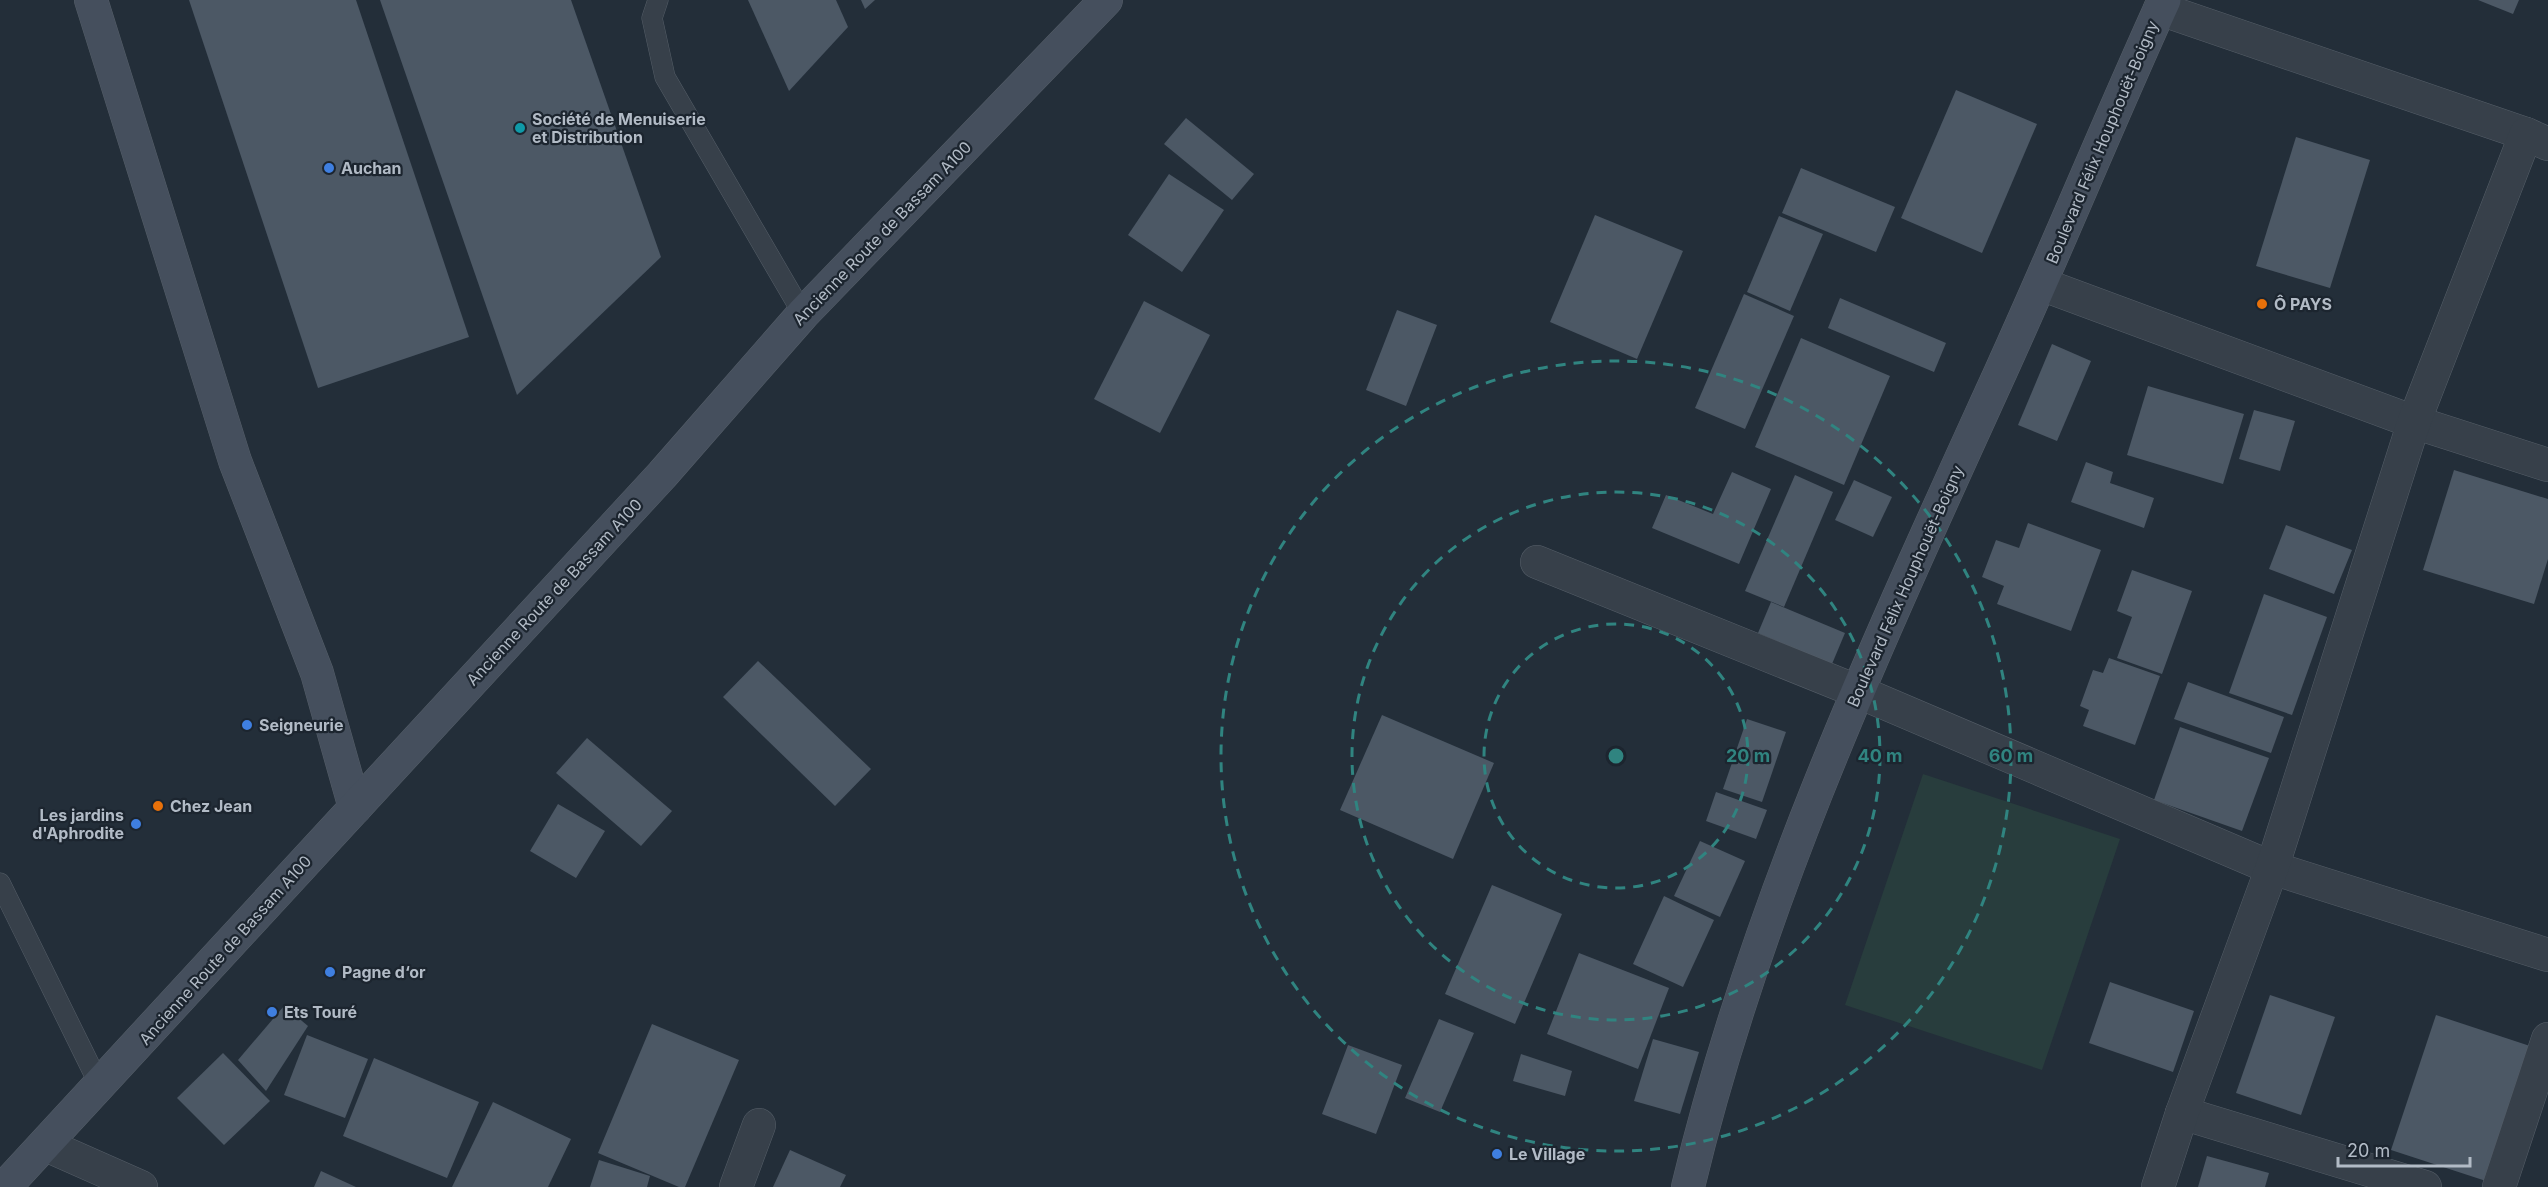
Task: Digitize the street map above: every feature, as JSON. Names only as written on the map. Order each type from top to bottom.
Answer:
[{"type":"street","points":[[91,0],[235,460],[317,674],[355,808]]},
{"type":"street","name":"Ancienne Route de Bassam A100","points":[[5,1187],[662,475],[803,314],[1106,0]]},
{"type":"street","points":[[2158,1187],[2182,1113],[2272,868],[2414,422],[2537,139],[2162,5]]},
{"type":"street","name":"Boulevard Félix Houphouët-Boigny","points":[[1688,1187],[1707,1109],[1749,972],[1804,820],[1904,584],[2041,284],[2162,5]]},
{"type":"street","points":[[2041,284],[2414,422],[2548,465]]},
{"type":"street","points":[[1537,562],[1859,692],[2272,868],[2548,955]]},
{"type":"street","points":[[2499,1187],[2548,1039]]},
{"type":"street","points":[[2182,1113],[2425,1187]]},
{"type":"street","points":[[736,1187],[759,1125]]},
{"type":"street","points":[[46,1145],[141,1187]]},
{"type":"lane","points":[[658,0],[652,18],[665,77],[803,314]]},
{"type":"lane","points":[[0,883],[100,1086]]},
{"type":"green space","points":[[1923,774],[2120,839],[2042,1070],[1845,1005]]},
{"type":"building","name":"Auchan","points":[[189,0],[356,0],[469,337],[318,388]]},
{"type":"building","name":"Société de Menuiserie et Distribution","points":[[380,0],[571,0],[661,257],[517,395]]},
{"type":"building","points":[[748,0],[836,0],[848,27],[789,91]]},
{"type":"building","points":[[861,0],[875,0],[865,9]]},
{"type":"building","points":[[2478,0],[2519,0],[2513,14]]},
{"type":"building","points":[[1956,90],[2037,124],[1982,253],[1901,218]]},
{"type":"building","points":[[1186,118],[1254,174],[1232,200],[1164,144]]},
{"type":"building","points":[[2296,137],[2370,160],[2330,288],[2256,266]]},
{"type":"building","points":[[1801,168],[1895,207],[1876,252],[1782,213]]},
{"type":"building","points":[[1169,174],[1224,210],[1182,272],[1128,235]]},
{"type":"building","points":[[1595,215],[1683,251],[1637,359],[1550,322]]},
{"type":"building","points":[[1779,216],[1823,234],[1790,311],[1747,292]]},
{"type":"building","points":[[1744,294],[1794,316],[1745,429],[1695,408]]},
{"type":"building","points":[[1840,298],[1946,343],[1934,372],[1828,328]]},
{"type":"building","points":[[1144,301],[1210,335],[1160,433],[1094,399]]},
{"type":"building","points":[[1397,310],[1437,325],[1406,406],[1366,390]]},
{"type":"building","points":[[1801,338],[1890,376],[1844,485],[1755,447]]},
{"type":"building","points":[[2052,344],[2091,361],[2057,441],[2018,425]]},
{"type":"building","points":[[2148,386],[2244,414],[2223,484],[2127,455]]},
{"type":"building","points":[[2254,410],[2295,421],[2280,471],[2239,459]]},
{"type":"building","points":[[2086,462],[2113,472],[2110,483],[2154,498],[2144,528],[2071,502]]},
{"type":"building","points":[[2454,470],[2548,499],[2548,559],[2534,604],[2423,570]]},
{"type":"building","points":[[1732,472],[1771,489],[1739,564],[1652,528],[1666,495],[1713,514]]},
{"type":"building","points":[[1795,475],[1833,492],[1784,607],[1745,591]]},
{"type":"building","points":[[1854,480],[1892,497],[1873,537],[1835,520]]},
{"type":"building","points":[[2028,523],[2101,550],[2071,631],[1997,604],[2004,586],[1982,577],[1996,540],[2019,548]]},
{"type":"building","points":[[2286,525],[2352,550],[2334,594],[2269,569]]},
{"type":"building","points":[[2132,570],[2192,591],[2162,674],[2117,658],[2132,617],[2117,611]]},
{"type":"building","points":[[2264,594],[2327,617],[2292,715],[2229,693]]},
{"type":"building","points":[[1771,602],[1845,633],[1832,664],[1758,633]]},
{"type":"building","points":[[2109,658],[2160,676],[2135,745],[2083,726],[2089,710],[2080,706],[2093,670],[2103,673]]},
{"type":"building","points":[[758,661],[871,769],[835,806],[723,697]]},
{"type":"building","points":[[2188,682],[2284,717],[2271,753],[2174,719]]},
{"type":"building","points":[[1382,715],[1494,763],[1453,859],[1340,810]]},
{"type":"building","points":[[1747,719],[1786,732],[1762,802],[1723,789]]},
{"type":"building","points":[[2180,727],[2269,758],[2242,831],[2154,800]]},
{"type":"building","points":[[587,738],[672,811],[641,846],[556,773]]},
{"type":"building","points":[[1716,792],[1767,810],[1756,839],[1706,821]]},
{"type":"building","points":[[558,804],[605,831],[576,878],[530,851]]},
{"type":"building","points":[[1700,841],[1745,861],[1720,917],[1674,896]]},
{"type":"building","points":[[1492,885],[1562,914],[1515,1024],[1445,994]]},
{"type":"building","points":[[1664,896],[1714,920],[1683,987],[1633,964]]},
{"type":"building","points":[[1579,953],[1669,988],[1638,1069],[1547,1034]]},
{"type":"building","points":[[2110,982],[2194,1011],[2173,1072],[2089,1043]]},
{"type":"building","points":[[2270,995],[2335,1017],[2301,1115],[2236,1093]]},
{"type":"building","points":[[284,1006],[308,1026],[266,1091],[238,1060]]},
{"type":"building","points":[[2436,1015],[2530,1046],[2486,1181],[2391,1150]]},
{"type":"building","points":[[1439,1019],[1474,1033],[1440,1112],[1405,1098]]},
{"type":"building","points":[[652,1024],[739,1060],[685,1187],[679,1187],[598,1153]]},
{"type":"building","points":[[307,1035],[368,1059],[345,1118],[284,1095]]},
{"type":"building","points":[[1653,1039],[1699,1052],[1680,1114],[1634,1101]]},
{"type":"building","points":[[1348,1045],[1402,1065],[1376,1134],[1322,1114]]},
{"type":"building","points":[[223,1053],[270,1101],[224,1145],[177,1098]]},
{"type":"building","points":[[1521,1054],[1572,1071],[1565,1096],[1513,1081]]},
{"type":"building","points":[[374,1058],[479,1102],[447,1178],[343,1136]]},
{"type":"building","points":[[493,1102],[571,1139],[548,1187],[452,1187]]},
{"type":"building","points":[[790,1150],[846,1175],[840,1187],[773,1187]]},
{"type":"building","points":[[2207,1156],[2269,1173],[2265,1187],[2198,1187]]},
{"type":"building","points":[[599,1160],[650,1176],[647,1187],[590,1187]]},
{"type":"building","points":[[321,1171],[356,1187],[314,1187]]},
{"type":"place","name":"Société de Menuiserie et Distribution","points":[[520,128]]},
{"type":"place","name":"Auchan","points":[[329,168]]},
{"type":"place","name":"Ô PAYS","points":[[2262,304]]},
{"type":"place","name":"Seigneurie","points":[[247,725]]},
{"type":"place","name":"Chez Jean","points":[[158,806]]},
{"type":"place","name":"Les jardins d'Aphrodite","points":[[136,824]]},
{"type":"place","name":"Pagne d‘or","points":[[330,972]]},
{"type":"place","name":"Ets Touré","points":[[272,1012]]},
{"type":"place","name":"Le Village","points":[[1497,1154]]}]
